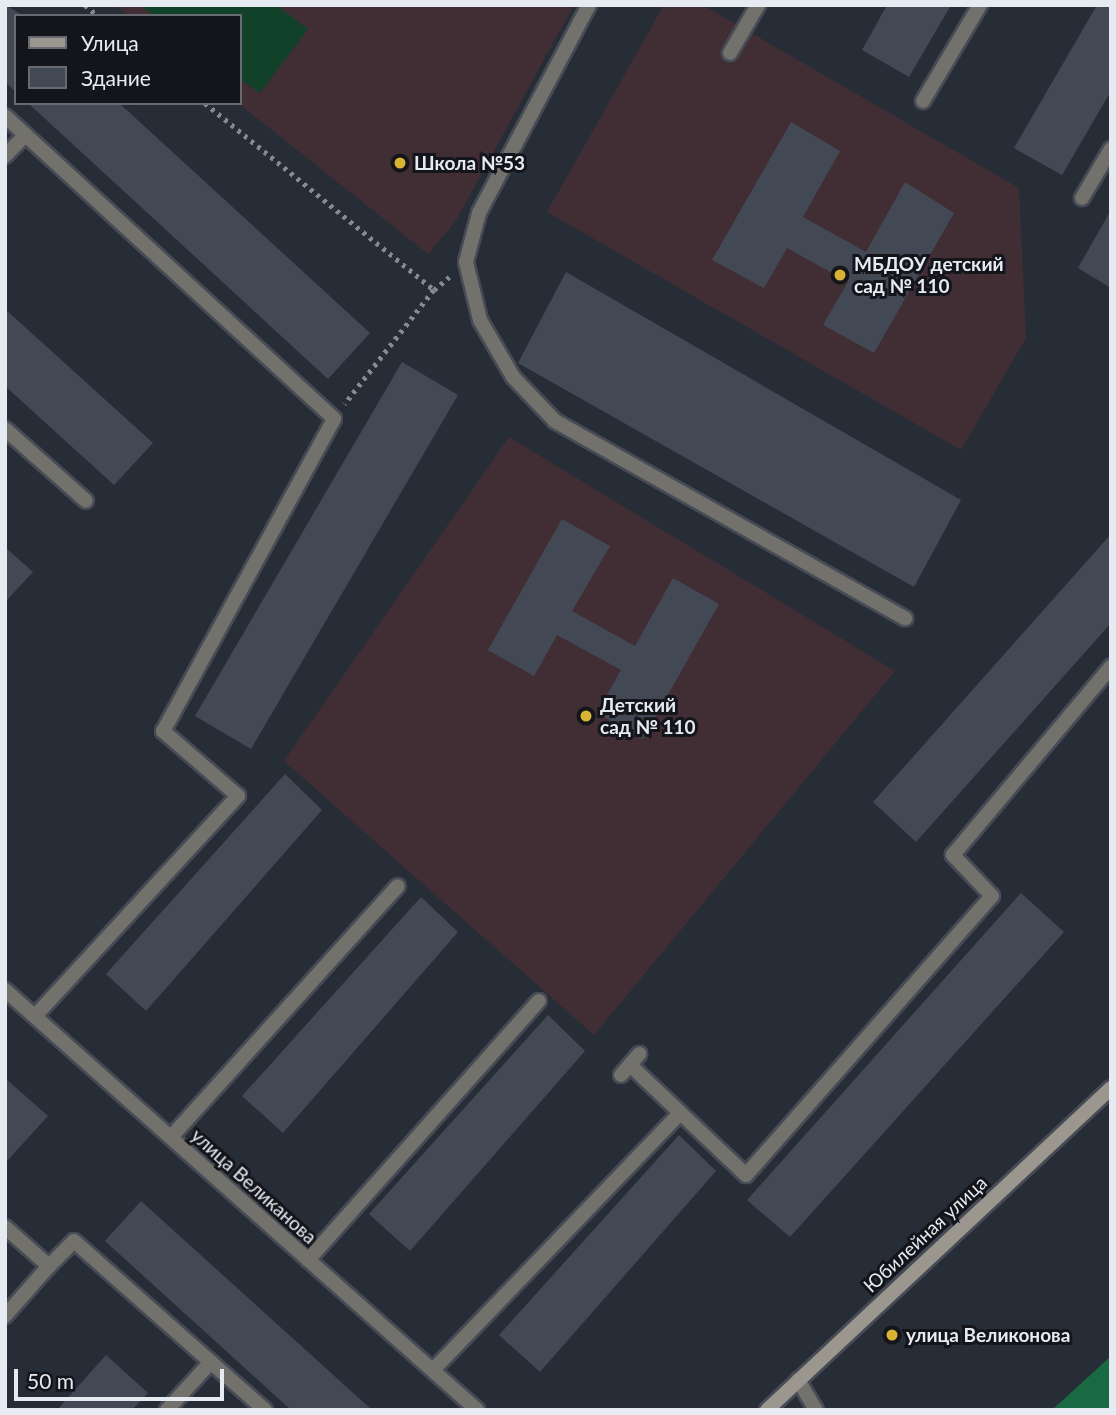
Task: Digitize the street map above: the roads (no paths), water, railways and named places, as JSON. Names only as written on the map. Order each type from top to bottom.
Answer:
[{"type":"street","points":[[589,5],[479,213],[466,262],[480,320],[513,377],[555,421],[905,618]]},
{"type":"street","points":[[730,53],[758,5]]},
{"type":"street","points":[[923,101],[980,5]]},
{"type":"street","points":[[5,116],[334,419],[163,731],[238,796],[34,1016]]},
{"type":"street","points":[[5,156],[25,135]]},
{"type":"street","points":[[1082,198],[1111,149]]},
{"type":"street","points":[[5,429],[86,501]]},
{"type":"street","points":[[630,1065],[746,1175],[992,896],[953,855],[1111,667]]},
{"type":"street","points":[[171,1137],[398,886]]},
{"type":"street","name":"улица Великанова","points":[[5,990],[477,1410]]},
{"type":"street","points":[[309,1260],[539,1001]]},
{"type":"street","name":"Юбилейная улица","points":[[767,1410],[1111,1088]]},
{"type":"street","points":[[433,1370],[680,1114]]},
{"type":"street","points":[[5,1227],[49,1266]]},
{"type":"street","points":[[5,1316],[74,1241],[265,1410]]},
{"type":"street","points":[[167,1410],[211,1362]]},
{"type":"street","points":[[798,1380],[816,1410]]},
{"type":"place","name":"Школа №53","points":[[400,163]]},
{"type":"place","name":"МБДОУ детский сад № 110","points":[[840,275]]},
{"type":"place","name":"Детский сад № 110","points":[[586,716]]},
{"type":"place","name":"улица Великонова","points":[[892,1335]]}]
